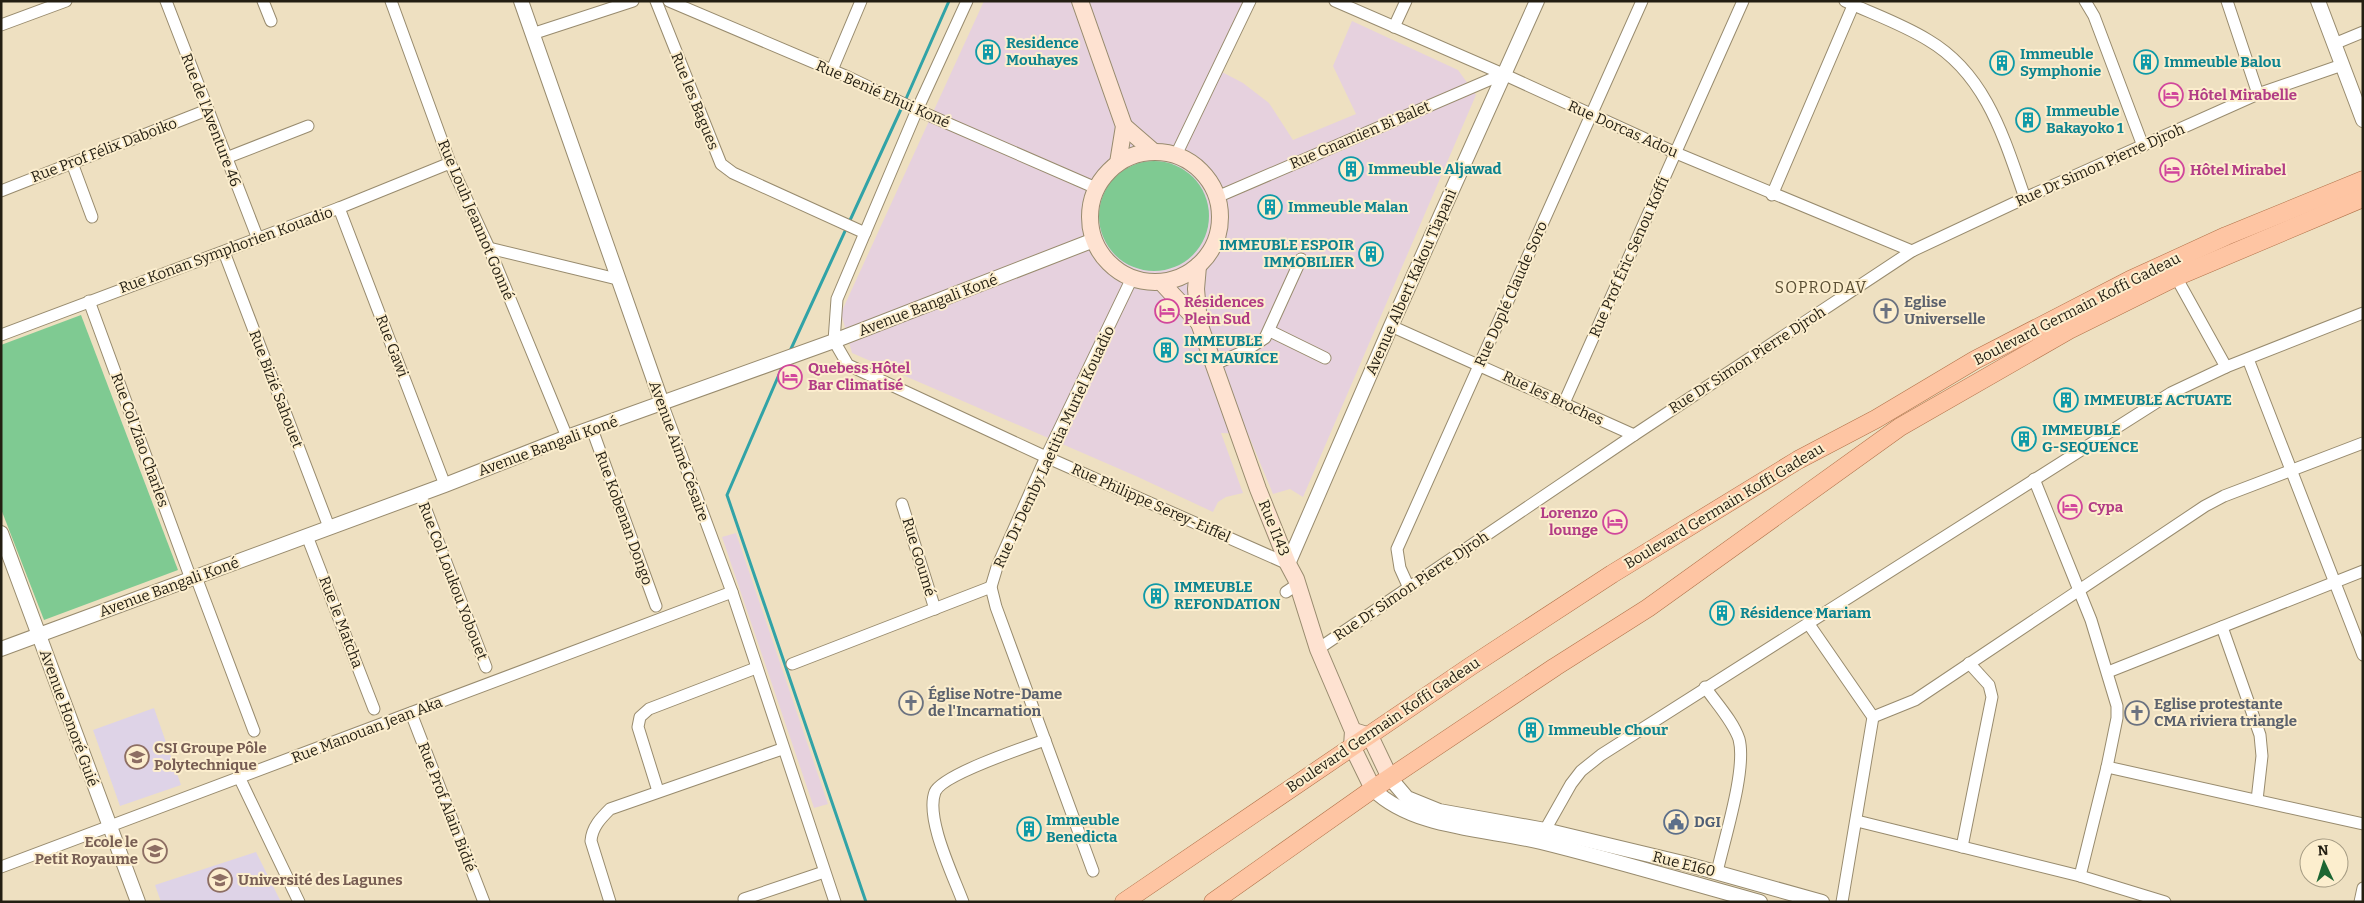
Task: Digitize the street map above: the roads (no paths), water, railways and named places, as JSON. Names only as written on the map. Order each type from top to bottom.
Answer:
[{"type":"main road","points":[[1080,1],[1124,126],[1118,163]]},
{"type":"main road","points":[[1124,126],[1154,152]]},
{"type":"main road","points":[[1154,152],[1176,155],[1193,164],[1203,174],[1217,197],[1220,215],[1218,234],[1210,252],[1198,266],[1186,274],[1161,282],[1132,278],[1110,264],[1101,254],[1094,240],[1089,221],[1096,188],[1105,174],[1118,163],[1135,154],[1154,152]]},
{"type":"main road","name":"Boulevard Germain Koffi Gadeau","points":[[1124,902],[1358,738],[1612,574],[1750,488],[1876,419],[1975,360],[2179,257],[2363,180]]},
{"type":"main road","name":"Boulevard Germain Koffi Gadeau","points":[[1213,902],[1390,778],[1648,608],[1900,427],[2052,340],[2176,277],[2363,198]]},
{"type":"main road","name":"Rue I143","points":[[1198,266],[1196,289],[1199,323],[1258,489],[1288,564],[1292,588],[1358,738]]},
{"type":"main road","name":"Rue I143","points":[[1161,282],[1199,323]]},
{"type":"main road","points":[[1358,738],[1390,778]]},
{"type":"main road","points":[[1358,738],[1374,789]]},
{"type":"street","points":[[1,25],[66,1]]},
{"type":"street","name":"Rue de l'Aventure 46","points":[[166,1],[258,239]]},
{"type":"street","points":[[263,1],[271,21]]},
{"type":"street","name":"Rue Louh Jeannot Gonné","points":[[390,1],[450,163],[489,248],[567,437]]},
{"type":"street","name":"Avenue Aimé Césaire","points":[[521,1],[617,279],[732,592],[782,749],[835,902]]},
{"type":"street","points":[[532,34],[633,1]]},
{"type":"street","name":"Rue les Bagues","points":[[656,1],[720,164],[733,173],[865,234]]},
{"type":"street","name":"Rue Benié Ehui Koné","points":[[669,1],[832,70],[917,110],[1096,188]]},
{"type":"street","points":[[832,70],[860,1]]},
{"type":"street","points":[[834,341],[837,299],[917,110],[967,1]]},
{"type":"street","points":[[1176,155],[1250,1]]},
{"type":"street","name":"Rue Dorcas Adou","points":[[1336,1],[1772,195],[1912,251]]},
{"type":"street","points":[[1394,27],[1406,1]]},
{"type":"street","name":"Avenue Albert Kakou Tiapani","points":[[1288,564],[1391,326],[1537,1]]},
{"type":"street","name":"Rue Doplé Claude Soro","points":[[1409,588],[1400,568],[1397,549],[1478,364],[1642,1]]},
{"type":"street","name":"Rue Prof Éric Senou Koffi","points":[[1564,403],[1743,1]]},
{"type":"street","points":[[2085,1],[2094,16],[2143,146]]},
{"type":"street","points":[[2227,1],[2258,94]]},
{"type":"street","points":[[2318,1],[2363,120]]},
{"type":"street","points":[[1772,195],[1851,2],[1929,40],[1962,66],[1995,115],[2025,198]]},
{"type":"street","points":[[2334,44],[2363,32]]},
{"type":"street","name":"Rue Dr Simon Pierre Djroh","points":[[1318,649],[1634,435],[1912,251],[2025,198],[2258,94],[2342,65]]},
{"type":"street","name":"Rue Gnamien Bi Balet","points":[[1217,197],[1503,74]]},
{"type":"street","name":"Rue Prof Félix Daboiko","points":[[1,191],[207,110]]},
{"type":"street","points":[[226,158],[308,126]]},
{"type":"street","points":[[72,163],[92,217]]},
{"type":"street","name":"Rue Konan Symphorien Kouadio","points":[[1,335],[339,208],[450,163]]},
{"type":"street","name":"Rue Gawi","points":[[339,208],[445,485]]},
{"type":"street","name":"Avenue Bangali Koné","points":[[1,649],[445,485],[567,437],[834,341],[1094,240]]},
{"type":"street","points":[[489,248],[617,279]]},
{"type":"street","name":"Rue Bizié Sahouet","points":[[224,252],[329,527]]},
{"type":"street","points":[[1215,364],[1258,344],[1270,331],[1301,259]]},
{"type":"street","points":[[2176,277],[2226,366]]},
{"type":"street","name":"Rue Dr Demby Laetitia Muriel Kouadio","points":[[1093,871],[996,607],[991,587],[997,567],[1046,457],[1132,278]]},
{"type":"street","name":"Rue Col Ziao Charles","points":[[89,301],[254,731]]},
{"type":"street","points":[[1524,838],[1544,830],[1571,784],[1581,771],[1602,755],[1706,687],[2171,393],[2226,366],[2363,313]]},
{"type":"street","name":"Rue les Broches","points":[[1391,326],[1634,435]]},
{"type":"street","points":[[1270,331],[1324,358]]},
{"type":"street","name":"Rue Philippe Serey-Eiffel","points":[[834,341],[848,365],[1046,457],[1288,564]]},
{"type":"street","points":[[2248,359],[2363,655]]},
{"type":"street","name":"Rue Kobenan Dongo","points":[[592,429],[656,606]]},
{"type":"street","points":[[1873,717],[1915,700],[2205,506],[2224,496],[2292,472],[2363,442]]},
{"type":"street","points":[[2034,479],[2079,590],[2108,672],[2117,706],[2117,718],[2107,767],[2080,876]]},
{"type":"street","name":"Rue Col Loukou Yobouet","points":[[420,494],[486,667]]},
{"type":"street","name":"Rue Goumé","points":[[902,504],[935,609]]},
{"type":"street","name":"Avenue Honoré Guié","points":[[1,533],[108,826],[138,902]]},
{"type":"street","name":"Rue le Matcha","points":[[307,536],[374,708]]},
{"type":"street","points":[[2108,672],[2363,571]]},
{"type":"street","points":[[792,664],[991,587]]},
{"type":"street","name":"Rue Manouan Jean Aka","points":[[1,867],[108,826],[240,779],[732,592]]},
{"type":"street","points":[[1808,623],[1873,717],[1842,902]]},
{"type":"street","points":[[2222,627],[2260,734],[2262,756],[2257,800]]},
{"type":"street","points":[[1962,847],[1992,697],[1989,685],[1970,663]]},
{"type":"street","points":[[658,792],[638,727],[640,717],[649,709],[756,668]]},
{"type":"street","points":[[1706,687],[1736,734],[1740,750],[1739,776],[1717,872]]},
{"type":"street","name":"Rue Prof Alain Bidié","points":[[411,713],[484,902]]},
{"type":"street","points":[[963,902],[936,830],[932,812],[936,791],[940,785],[960,774],[1045,740]]},
{"type":"street","points":[[610,902],[591,841],[592,832],[610,809],[782,749]]},
{"type":"street","points":[[2107,767],[2363,824]]},
{"type":"street","name":"Rue E160","points":[[1390,778],[1406,798],[1439,811],[1544,830],[1717,872],[1822,902]]},
{"type":"street","points":[[240,779],[299,902]]},
{"type":"street","name":"Rue E160","points":[[1374,789],[1404,811],[1438,822],[1524,838],[1760,902]]},
{"type":"street","points":[[1857,821],[2080,876],[2165,902]]},
{"type":"street","points":[[745,902],[744,899],[824,872]]},
{"type":"street","points":[[2360,902],[2363,888]]},
{"type":"waterway","points":[[905,101],[949,1]]},
{"type":"waterway","points":[[790,351],[902,107]]},
{"type":"waterway","points":[[784,363],[727,495],[866,902]]},
{"type":"place","name":"Residence Mouhayes","points":[[988,52]]},
{"type":"place","name":"Immeuble Balou","points":[[2146,62]]},
{"type":"place","name":"Immeuble Symphonie","points":[[2002,63]]},
{"type":"place","name":"Hôtel Mirabelle","points":[[2171,95]]},
{"type":"place","name":"Immeuble Bakayoko 1","points":[[2028,120]]},
{"type":"place","name":"Immeuble Aljawad","points":[[1351,169]]},
{"type":"place","name":"Hôtel Mirabel","points":[[2172,170]]},
{"type":"place","name":"Immeuble Malan","points":[[1270,207]]},
{"type":"place","name":"IMMEUBLE ESPOIR IMMOBILIER","points":[[1371,254]]},
{"type":"place","name":"Résidences Plein Sud","points":[[1167,311]]},
{"type":"place","name":"Eglise Universelle","points":[[1886,311]]},
{"type":"place","name":"IMMEUBLE SCI MAURICE","points":[[1166,350]]},
{"type":"place","name":"Quebess Hôtel Bar Climatisé","points":[[790,377]]},
{"type":"place","name":"IMMEUBLE ACTUATE","points":[[2066,400]]},
{"type":"place","name":"IMMEUBLE G-SEQUENCE","points":[[2024,439]]},
{"type":"place","name":"Cypa","points":[[2070,507]]},
{"type":"place","name":"Lorenzo lounge","points":[[1615,522]]},
{"type":"place","name":"IMMEUBLE REFONDATION","points":[[1156,596]]},
{"type":"place","name":"Résidence Mariam","points":[[1722,613]]},
{"type":"place","name":"Église Notre-Dame de l'Incarnation","points":[[911,703]]},
{"type":"place","name":"Eglise protestante CMA riviera triangle","points":[[2137,713]]},
{"type":"place","name":"Immeuble Chour","points":[[1531,730]]},
{"type":"place","name":"CSI Groupe Pôle Polytechnique","points":[[137,757]]},
{"type":"place","name":"DGI","points":[[1676,822]]},
{"type":"place","name":"Immeuble Benedicta","points":[[1029,829]]},
{"type":"place","name":"Ecole le Petit Royaume","points":[[155,851]]},
{"type":"place","name":"Université des Lagunes","points":[[220,880]]},
{"type":"district","name":"SOPRODAV","points":[[1821,287]]}]
